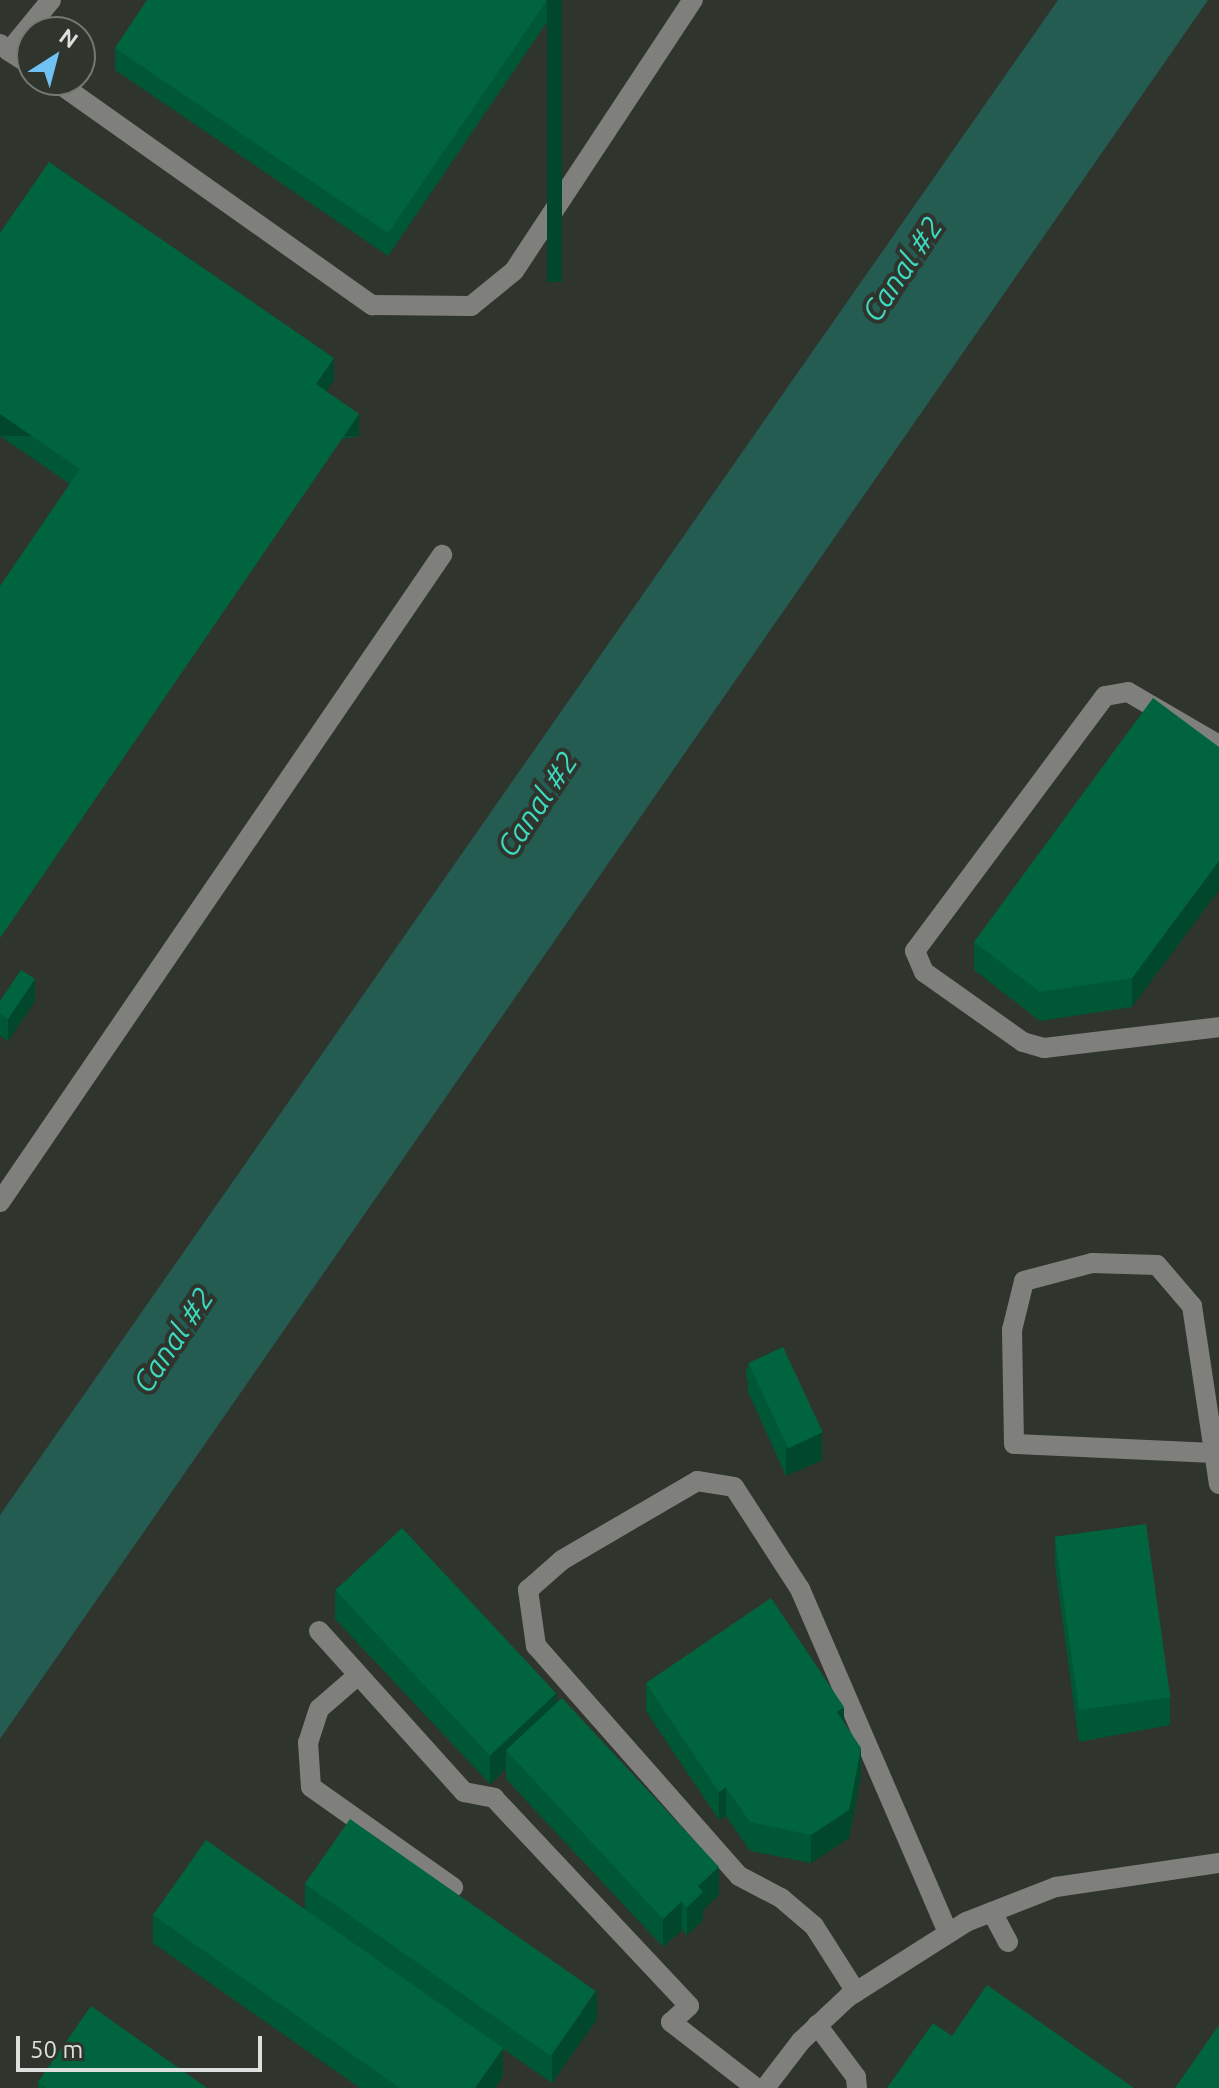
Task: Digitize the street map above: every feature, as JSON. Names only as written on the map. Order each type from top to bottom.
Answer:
[{"type":"street","points":[[4,47],[51,0]]},
{"type":"street","points":[[77,96],[372,305],[471,306],[514,271],[693,0]]},
{"type":"street","points":[[0,1202],[442,555]]},
{"type":"street","points":[[1219,745],[1128,692],[1105,696],[915,951],[924,972],[1023,1042],[1044,1048],[1219,1027]]},
{"type":"street","points":[[1214,1453],[1014,1444],[1012,1330],[1024,1281],[1092,1263],[1157,1265],[1192,1306],[1219,1484]]},
{"type":"street","points":[[856,1992],[814,1926],[781,1898],[739,1876],[536,1646],[528,1590],[562,1560],[697,1481],[734,1487],[800,1589],[948,1933]]},
{"type":"street","points":[[319,1631],[464,1792],[494,1798],[689,2006],[671,2022],[756,2088]]},
{"type":"street","points":[[357,1676],[319,1709],[308,1742],[311,1787],[453,1887]]},
{"type":"street","points":[[765,2088],[817,2025],[856,1992],[948,1933],[1056,1887],[1219,1863]]},
{"type":"street","points":[[992,1912],[1008,1942]]},
{"type":"street","points":[[817,2025],[856,2077],[857,2088]]},
{"type":"water","name":"Canal #2","points":[[1058,0],[1208,0],[0,1739],[0,1515]]},
{"type":"building","points":[[147,0],[547,0],[388,233],[115,48]]},
{"type":"building","points":[[49,162],[334,358],[316,384],[359,414],[0,938],[0,586],[80,469],[0,414],[0,233]]},
{"type":"building","points":[[1153,698],[1219,747],[1219,861],[1132,978],[1040,992],[974,942]]},
{"type":"building","points":[[21,970],[35,979],[8,1019],[0,1013],[0,1001]]},
{"type":"building","points":[[783,1347],[823,1432],[788,1448],[749,1363]]},
{"type":"building","points":[[1146,1524],[1170,1697],[1079,1710],[1055,1537]]},
{"type":"building","points":[[402,1528],[556,1693],[490,1755],[335,1590]]},
{"type":"building","points":[[771,1598],[844,1707],[837,1712],[861,1748],[849,1810],[811,1835],[750,1822],[726,1787],[719,1792],[646,1683]]},
{"type":"building","points":[[562,1698],[719,1867],[698,1886],[703,1892],[687,1907],[682,1901],[663,1919],[506,1750]]},
{"type":"building","points":[[350,1819],[596,1991],[550,2056],[305,1884]]},
{"type":"building","points":[[206,1840],[503,2048],[475,2088],[400,2088],[153,1915]]},
{"type":"building","points":[[987,1985],[1134,2088],[887,2088],[933,2023],[952,2036]]},
{"type":"building","points":[[91,2006],[207,2088],[47,2088],[38,2082]]},
{"type":"building","points":[[1219,2025],[1219,2088],[1175,2088]]}]
